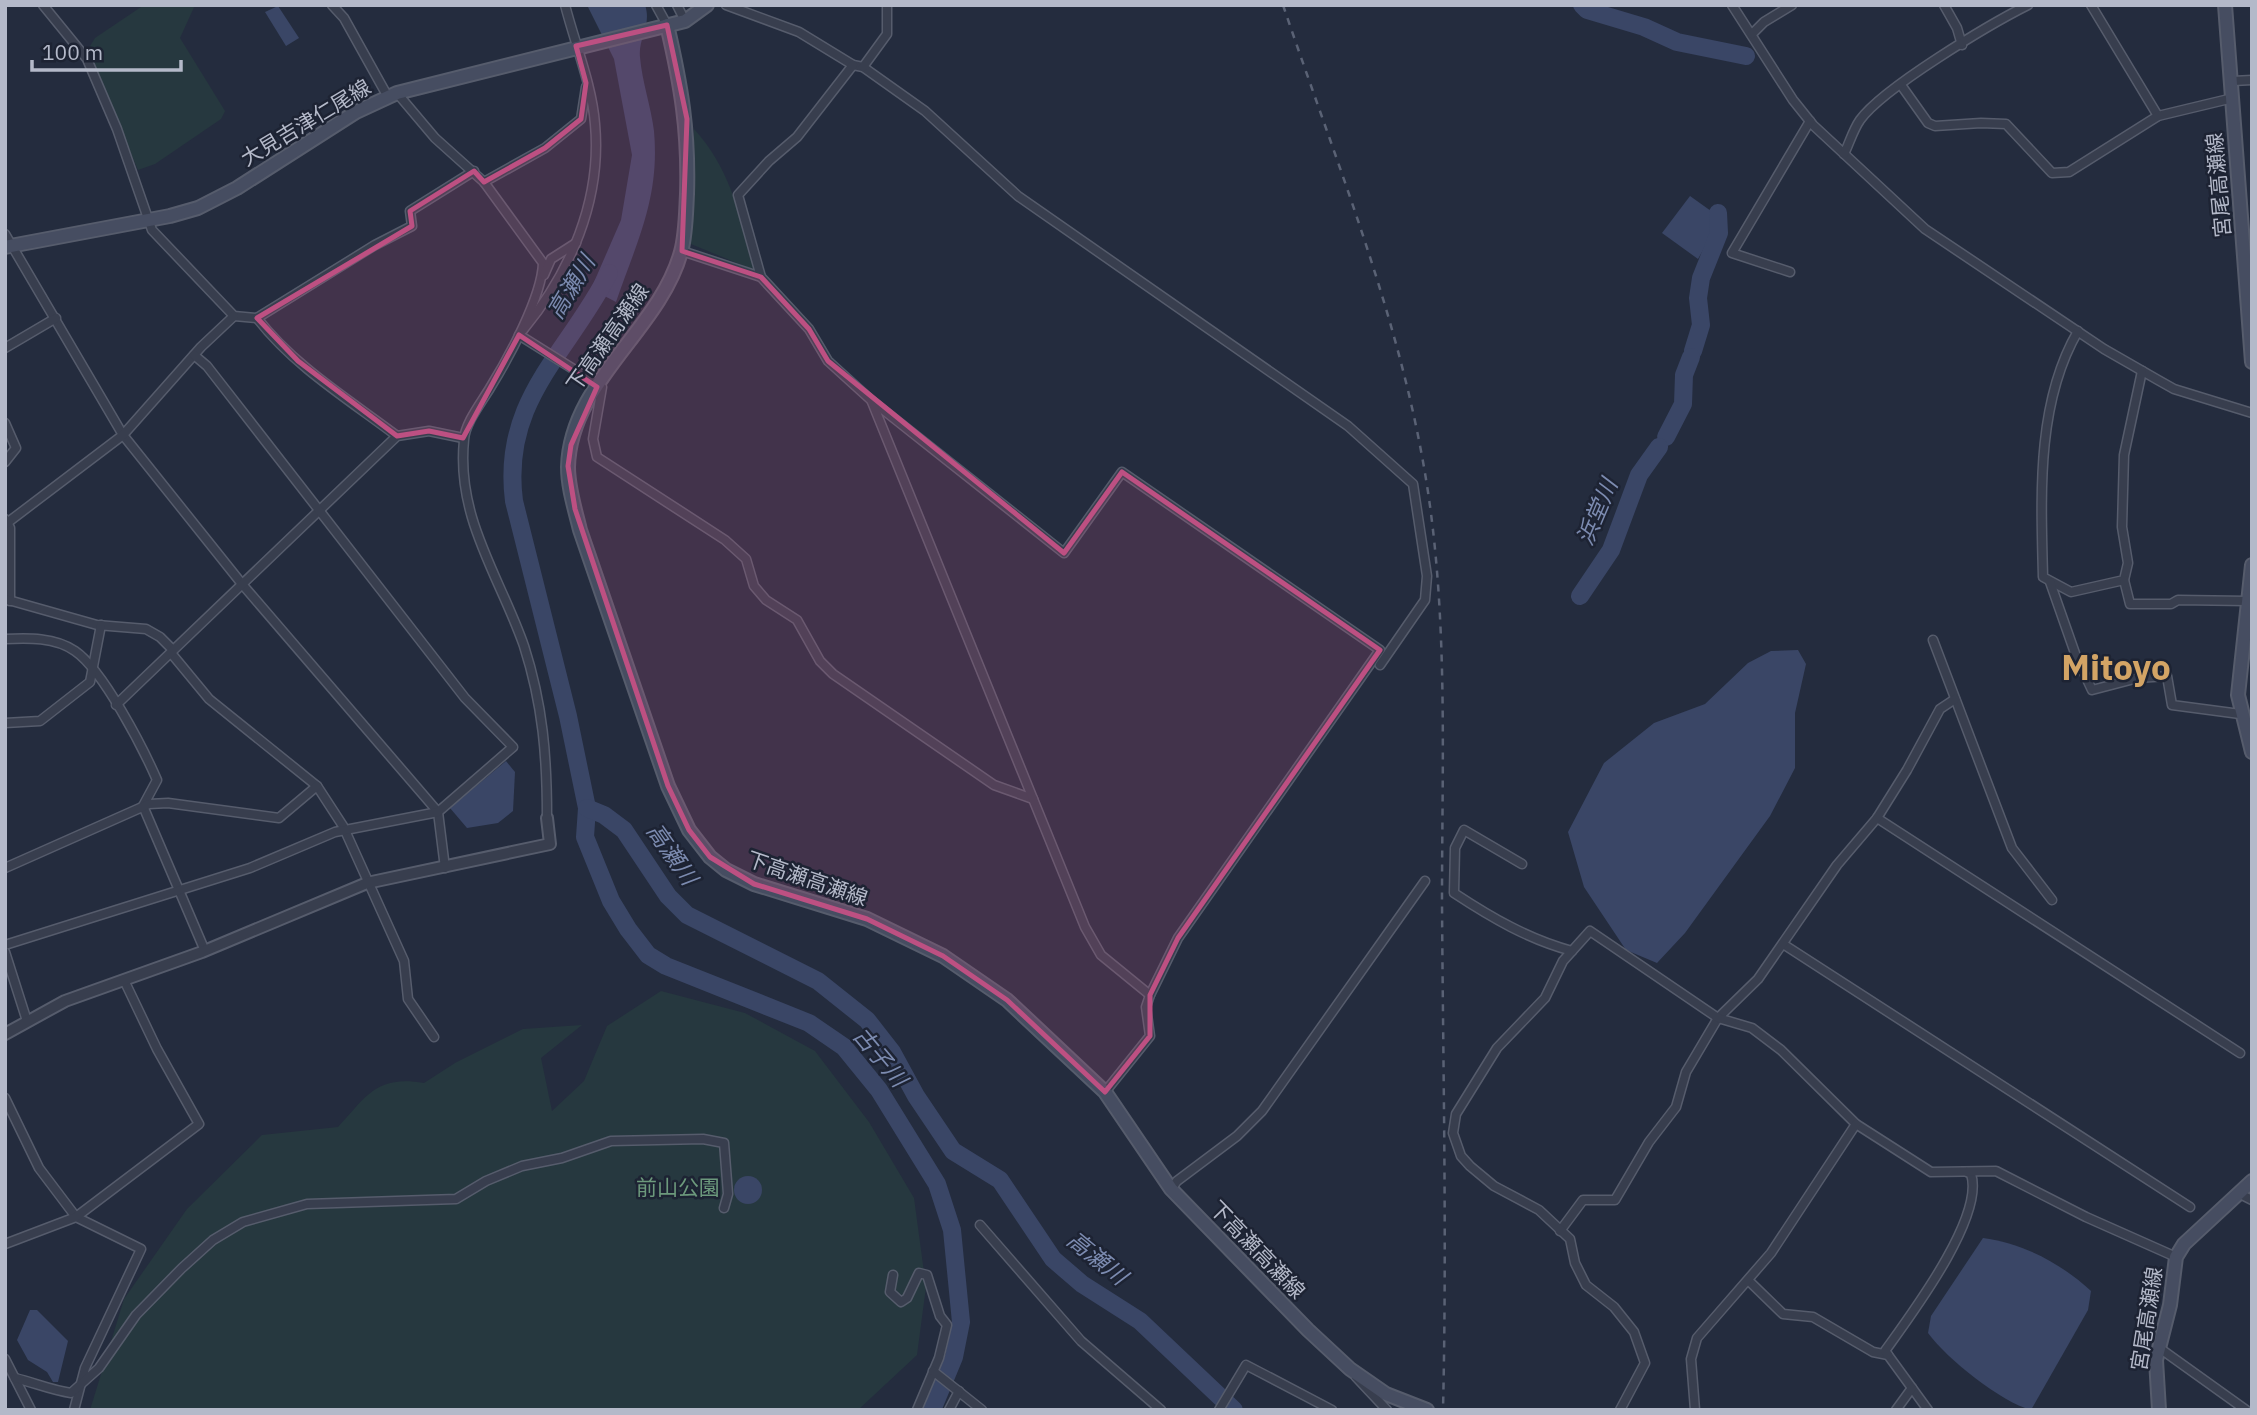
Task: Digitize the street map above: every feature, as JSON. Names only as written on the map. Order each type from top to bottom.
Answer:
[{"type":"main road","name":"大見吉津仁尾線","points":[[7,242],[149,220],[188,211],[222,196],[356,112],[392,95],[685,20],[707,5]]},
{"type":"main road","name":"宮尾高瀬線","points":[[2225,5],[2233,81],[2234,149],[2249,265],[2252,362]]},
{"type":"main road","name":"下高瀬高瀬線","points":[[667,25],[687,119],[687,193],[682,251],[663,295],[583,409],[571,445],[569,487],[580,530],[668,786],[689,830],[710,857],[726,870],[754,884],[867,919],[943,956],[977,976],[1051,1038],[1105,1092],[1171,1189],[1243,1266],[1350,1369],[1386,1394],[1427,1410]]},
{"type":"main road","points":[[2252,565],[2238,695],[2240,714],[2252,752]]},
{"type":"main road","name":"宮尾高瀬線","points":[[2159,1410],[2158,1347],[2169,1305],[2176,1257],[2184,1244],[2252,1181]]},
{"type":"street","points":[[43,5],[87,60],[117,129],[152,230],[234,316],[257,318],[375,245],[412,226],[410,211],[474,171]]},
{"type":"street","points":[[332,5],[344,18],[392,95],[484,182],[543,263],[543,277]]},
{"type":"street","points":[[519,335],[559,281],[577,242],[593,175],[595,121],[565,5]]},
{"type":"street","points":[[656,5],[667,25]]},
{"type":"street","points":[[677,5],[685,20]]},
{"type":"street","points":[[726,5],[799,32],[858,66],[925,111],[1018,196],[1083,244],[1348,426],[1413,484],[1427,576],[1426,600],[1380,666]]},
{"type":"street","points":[[887,5],[887,34],[797,137],[769,161],[738,195],[761,277],[809,329],[828,361],[871,400],[1064,553],[1122,472],[1380,650],[1178,937],[1146,1007],[1150,1036],[1105,1092]]},
{"type":"street","points":[[1732,5],[1810,121],[1925,229],[2142,371],[2174,389],[2252,413]]},
{"type":"street","points":[[1752,34],[1764,22],[1792,5]]},
{"type":"street","points":[[1944,5],[1957,28],[1962,45]]},
{"type":"street","points":[[1844,154],[1860,120],[1901,85],[2028,5]]},
{"type":"street","points":[[2091,5],[2158,116]]},
{"type":"street","points":[[2233,81],[2252,80]]},
{"type":"street","points":[[484,182],[545,148],[581,119],[586,83]]},
{"type":"street","points":[[1901,85],[1928,123],[1935,126],[1981,122],[2006,124],[2052,173],[2069,172],[2158,116],[2233,98]]},
{"type":"street","points":[[1790,272],[1732,253],[1810,121]]},
{"type":"street","points":[[7,242],[56,318],[124,435],[242,584],[438,812],[444,868]]},
{"type":"street","points":[[5,1034],[65,1002],[205,951],[367,883],[550,844],[547,818],[547,754],[542,715],[523,645],[482,554],[465,485],[463,438],[519,335],[551,259],[577,242]]},
{"type":"street","points":[[682,251],[761,277]]},
{"type":"street","points":[[234,316],[194,355],[124,435],[6,521],[10,528],[7,600],[102,625],[145,629],[160,637],[209,699],[317,786],[345,830],[404,961],[408,999],[434,1037]]},
{"type":"street","points":[[5,348],[56,318]]},
{"type":"street","points":[[257,318],[276,343],[397,436]]},
{"type":"street","points":[[2078,331],[2059,368],[2040,481],[2043,577],[2071,592],[2124,580]]},
{"type":"street","points":[[519,335],[597,387],[602,387],[593,439],[597,457],[725,540],[746,559],[754,586],[766,600],[797,620],[820,661],[833,674],[994,785],[1033,799]]},
{"type":"street","points":[[5,945],[250,868],[345,830],[438,812],[513,747],[465,698],[207,366],[194,355]]},
{"type":"street","points":[[2142,371],[2124,455],[2122,527],[2128,564],[2124,580],[2130,604],[2171,604],[2178,600],[2250,597]]},
{"type":"street","points":[[871,400],[1085,927],[1101,955],[1150,995]]},
{"type":"street","points":[[5,423],[16,447],[5,462]]},
{"type":"street","points":[[116,705],[397,436],[429,431],[463,438]]},
{"type":"street","points":[[2050,582],[2076,656],[2092,690],[2138,678],[2167,676],[2172,705],[2240,714]]},
{"type":"street","points":[[5,723],[40,722],[90,682],[102,625]]},
{"type":"street","points":[[5,639],[27,638],[61,644],[76,651],[94,671],[141,742],[157,780],[143,806]]},
{"type":"street","points":[[1933,640],[2012,848],[2052,900]]},
{"type":"street","points":[[1560,1231],[1583,1200],[1615,1200],[1649,1142],[1676,1107],[1686,1072],[1718,1018],[1759,979],[1837,865],[1877,818],[1940,709],[1955,699]]},
{"type":"street","points":[[5,868],[143,806],[168,803],[279,818],[317,786]]},
{"type":"street","points":[[143,806],[205,951]]},
{"type":"street","points":[[1877,818],[2240,1053]]},
{"type":"street","points":[[1522,864],[1464,831],[1455,848],[1454,893],[1502,924],[1542,943],[1572,951]]},
{"type":"street","points":[[1171,1189],[1237,1136],[1262,1111],[1424,881]]},
{"type":"street","points":[[1620,1410],[1645,1363],[1634,1332],[1614,1307],[1586,1285],[1575,1263],[1570,1238],[1539,1210],[1494,1186],[1470,1166],[1461,1156],[1453,1133],[1456,1114],[1497,1048],[1545,998],[1563,961],[1590,931],[1718,1018],[1752,1028],[1782,1050],[1856,1124],[1931,1172],[1996,1171],[2086,1217],[2176,1257]]},
{"type":"street","points":[[1783,944],[2190,1207]]},
{"type":"street","points":[[5,951],[27,1021]]},
{"type":"street","points":[[5,1244],[76,1217],[199,1124],[157,1049],[124,980]]},
{"type":"street","points":[[5,1098],[39,1168],[76,1217],[141,1249],[109,1312],[74,1410]]},
{"type":"street","points":[[1695,1410],[1691,1359],[1697,1338],[1749,1281],[1856,1124]]},
{"type":"street","points":[[15,1378],[45,1389],[71,1393],[99,1368],[135,1315],[213,1240],[243,1222],[268,1214],[331,1202],[456,1199],[514,1169],[562,1158],[592,1146],[666,1139],[703,1139],[724,1143],[728,1194],[724,1208]]},
{"type":"street","points":[[1928,1410],[1885,1351],[1916,1308],[1965,1222],[1974,1182],[1971,1174],[1966,1172]]},
{"type":"street","points":[[2238,1193],[2252,1200]]},
{"type":"street","points":[[980,1225],[1081,1341],[1161,1410]]},
{"type":"street","points":[[893,1275],[890,1292],[901,1302],[907,1298],[919,1273],[927,1275],[940,1316],[947,1325],[933,1371],[917,1410]]},
{"type":"street","points":[[1749,1281],[1783,1314],[1813,1317],[1873,1353],[1888,1355]]},
{"type":"street","points":[[2158,1347],[2246,1410]]},
{"type":"street","points":[[5,1359],[31,1410]]},
{"type":"street","points":[[1219,1410],[1247,1365],[1332,1410]]},
{"type":"street","points":[[1350,1369],[1387,1410]]},
{"type":"street","points":[[933,1371],[982,1410]]},
{"type":"street","points":[[1896,1410],[1912,1388]]},
{"type":"street","points":[[949,1410],[958,1390]]},
{"type":"highlighted area","points":[[667,25],[687,119],[682,251],[761,277],[809,329],[828,361],[1064,553],[1122,472],[1380,650],[1178,938],[1150,995],[1150,1036],[1105,1092],[1007,1000],[943,956],[867,919],[754,884],[710,857],[689,830],[668,786],[575,509],[568,466],[571,445],[597,387],[519,335],[463,438],[429,431],[397,436],[298,361],[257,318],[412,226],[410,211],[474,171],[484,182],[545,148],[581,119],[586,83],[576,46]]},
{"type":"green space","points":[[144,5],[195,5],[180,38],[225,111],[221,119],[155,164],[138,170],[87,51],[95,38]]},
{"type":"green space","points":[[694,129],[707,144],[726,178],[754,270],[686,242]]},
{"type":"green space","name":"前山公園","points":[[661,991],[745,1013],[815,1051],[869,1122],[914,1198],[926,1287],[917,1355],[858,1410],[90,1410],[124,1299],[187,1209],[262,1135],[338,1127],[365,1097],[383,1085],[408,1081],[424,1083],[455,1063],[523,1029],[582,1025],[541,1058],[552,1111],[584,1081],[607,1026]]},
{"type":"water","points":[[587,5],[645,5],[647,12],[640,57],[654,131],[654,177],[639,239],[616,302],[591,289],[621,220],[632,155],[614,59]]},
{"type":"water","points":[[278,6],[299,38],[286,46],[265,12]]},
{"type":"water","points":[[1690,196],[1711,211],[1712,234],[1698,259],[1662,233]]},
{"type":"water","points":[[1798,650],[1806,664],[1795,713],[1795,768],[1770,816],[1685,933],[1657,963],[1626,950],[1584,887],[1568,832],[1604,763],[1654,723],[1705,704],[1748,663],[1771,651]]},
{"type":"water","points":[[506,761],[515,772],[513,811],[498,823],[467,828],[450,808]]},
{"type":"water","points":[[748,1176],[758,1180],[762,1190],[758,1200],[748,1204],[738,1200],[734,1190],[738,1180]]},
{"type":"water","points":[[1983,1238],[2013,1245],[2041,1256],[2068,1272],[2091,1291],[2088,1310],[2031,1410],[2005,1398],[1975,1378],[1928,1333],[1931,1316]]},
{"type":"water","points":[[30,1310],[37,1310],[68,1341],[58,1382],[53,1382],[47,1372],[28,1360],[17,1340]]},
{"type":"waterway","name":"浜堂川","points":[[1582,5],[1587,10],[1644,27],[1677,42],[1746,56]]},
{"type":"waterway","name":"浜堂川","points":[[1693,351],[1701,325],[1698,298],[1701,278],[1719,233],[1718,213]]},
{"type":"waterway","name":"古子川","points":[[609,273],[527,406],[517,434],[513,466],[514,501],[568,716],[587,808],[585,837],[611,901],[648,955],[666,966],[809,1023],[844,1047],[879,1090],[937,1184],[952,1230],[961,1322],[954,1357],[932,1410]]},
{"type":"waterway","name":"浜堂川","points":[[1666,437],[1683,404],[1684,375],[1691,357]]},
{"type":"waterway","name":"浜堂川","points":[[1580,596],[1611,550],[1639,475],[1659,447]]},
{"type":"waterway","name":"高瀬川","points":[[587,808],[604,815],[624,830],[668,896],[687,915],[818,981],[867,1020],[892,1052],[916,1096],[953,1151],[1000,1180],[1053,1259],[1082,1284],[1140,1321],[1234,1410]]},
{"type":"railway","points":[[1283,5],[1385,307],[1417,430],[1434,543],[1439,593],[1442,696],[1445,1219],[1443,1410]]},
{"type":"district","name":"Mitoyo","points":[[2116,668]]}]
